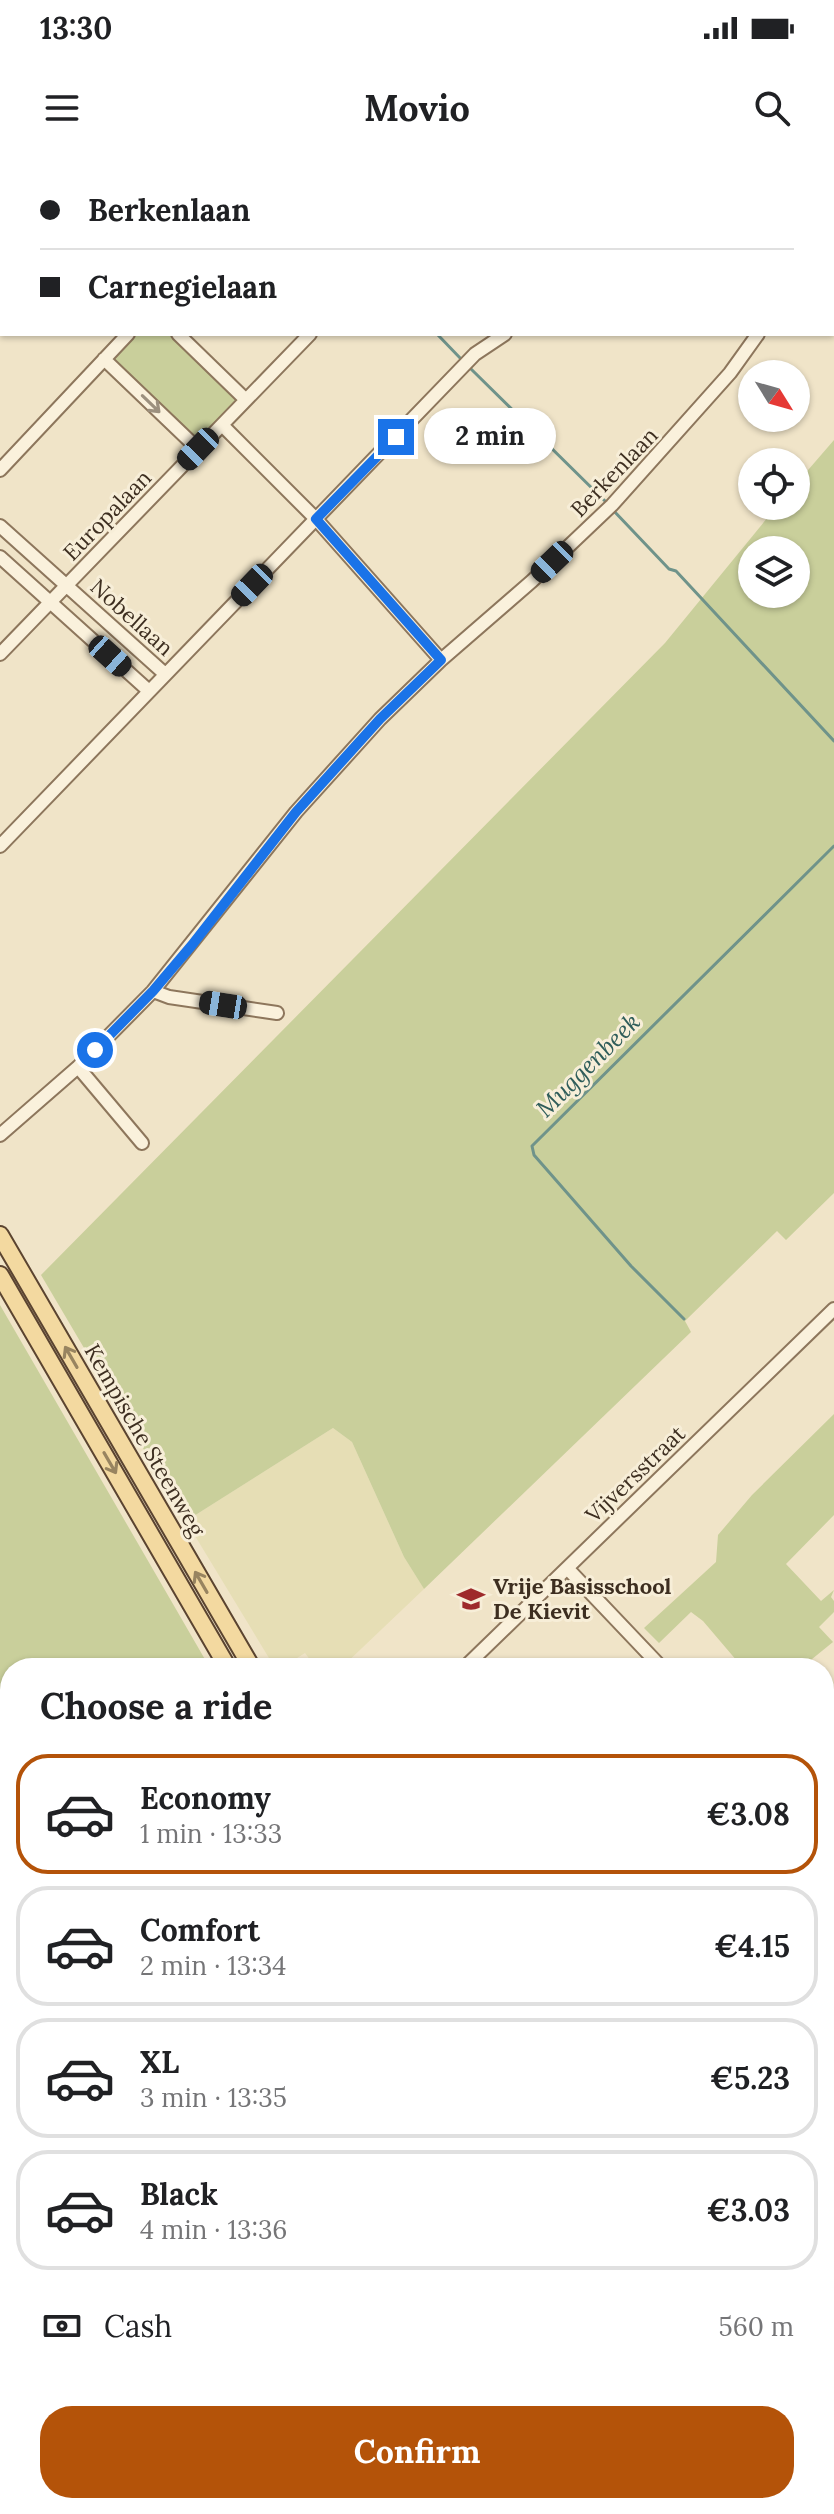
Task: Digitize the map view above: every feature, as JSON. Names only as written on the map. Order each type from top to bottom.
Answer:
[{"type":"main road","name":"Kempische Steenweg","points":[[0,1235],[246,1658]]},
{"type":"main road","name":"Kempische Steenweg","points":[[0,1275],[222,1658]]},
{"type":"street","points":[[0,470],[126,336]]},
{"type":"street","points":[[180,336],[246,400]]},
{"type":"street","name":"Europalaan","points":[[0,654],[308,336]]},
{"type":"street","name":"Berkenlaan","points":[[0,1135],[78,1067],[153,991],[296,812],[380,719],[612,505],[701,406],[756,336]]},
{"type":"street","points":[[0,846],[492,339]]},
{"type":"street","points":[[104,359],[198,449]]},
{"type":"street","points":[[222,425],[316,519],[441,660]]},
{"type":"street","name":"Nobellaan","points":[[0,526],[165,674]]},
{"type":"street","name":"Nobellaan","points":[[0,557],[149,691]]},
{"type":"street","points":[[153,991],[169,997],[277,1013]]},
{"type":"street","points":[[78,1067],[142,1143]]},
{"type":"street","name":"Berkenlaan","points":[[0,1123],[26,1113]]},
{"type":"street","name":"Vijversstraat","points":[[474,1658],[834,1309]]},
{"type":"street","points":[[567,1568],[652,1658]]},
{"type":"shaded area","points":[[333,1428],[352,1442],[404,1557],[424,1589],[352,1658],[309,1658],[305,1653],[297,1658],[269,1658],[186,1521]]},
{"type":"green space","points":[[131,336],[172,336],[239,401],[198,442],[110,359]]},
{"type":"green space","points":[[834,440],[834,1193],[786,1240],[777,1231],[685,1321],[691,1332],[424,1589],[404,1557],[352,1442],[333,1428],[186,1521],[41,1275],[665,643],[738,554],[738,608],[810,608],[810,536],[752,536],[766,520],[810,520],[810,468]]},
{"type":"green space","points":[[0,1305],[204,1658],[0,1658]]},
{"type":"green space","points":[[834,1414],[834,1515],[786,1564],[821,1601],[834,1590],[831,1597],[834,1612],[819,1627],[833,1642],[813,1658],[734,1658],[703,1621],[691,1612],[659,1643],[644,1628],[716,1562],[718,1535],[752,1495]]},
{"type":"waterway","name":"Muggenbeek","points":[[439,336],[462,360]]},
{"type":"waterway","name":"Muggenbeek","points":[[470,368],[607,503]]},
{"type":"waterway","name":"Muggenbeek","points":[[612,509],[669,569],[676,571],[834,741]]},
{"type":"waterway","name":"Muggenbeek","points":[[684,1319],[631,1266],[534,1155],[532,1146],[834,846]]},
{"type":"place","name":"Vrije Basisschool De Kievit","points":[[471,1599]]},
{"type":"route","points":[[95,1050],[153,991],[192,945],[296,812],[380,719],[441,660],[316,519],[396,437]]}]
